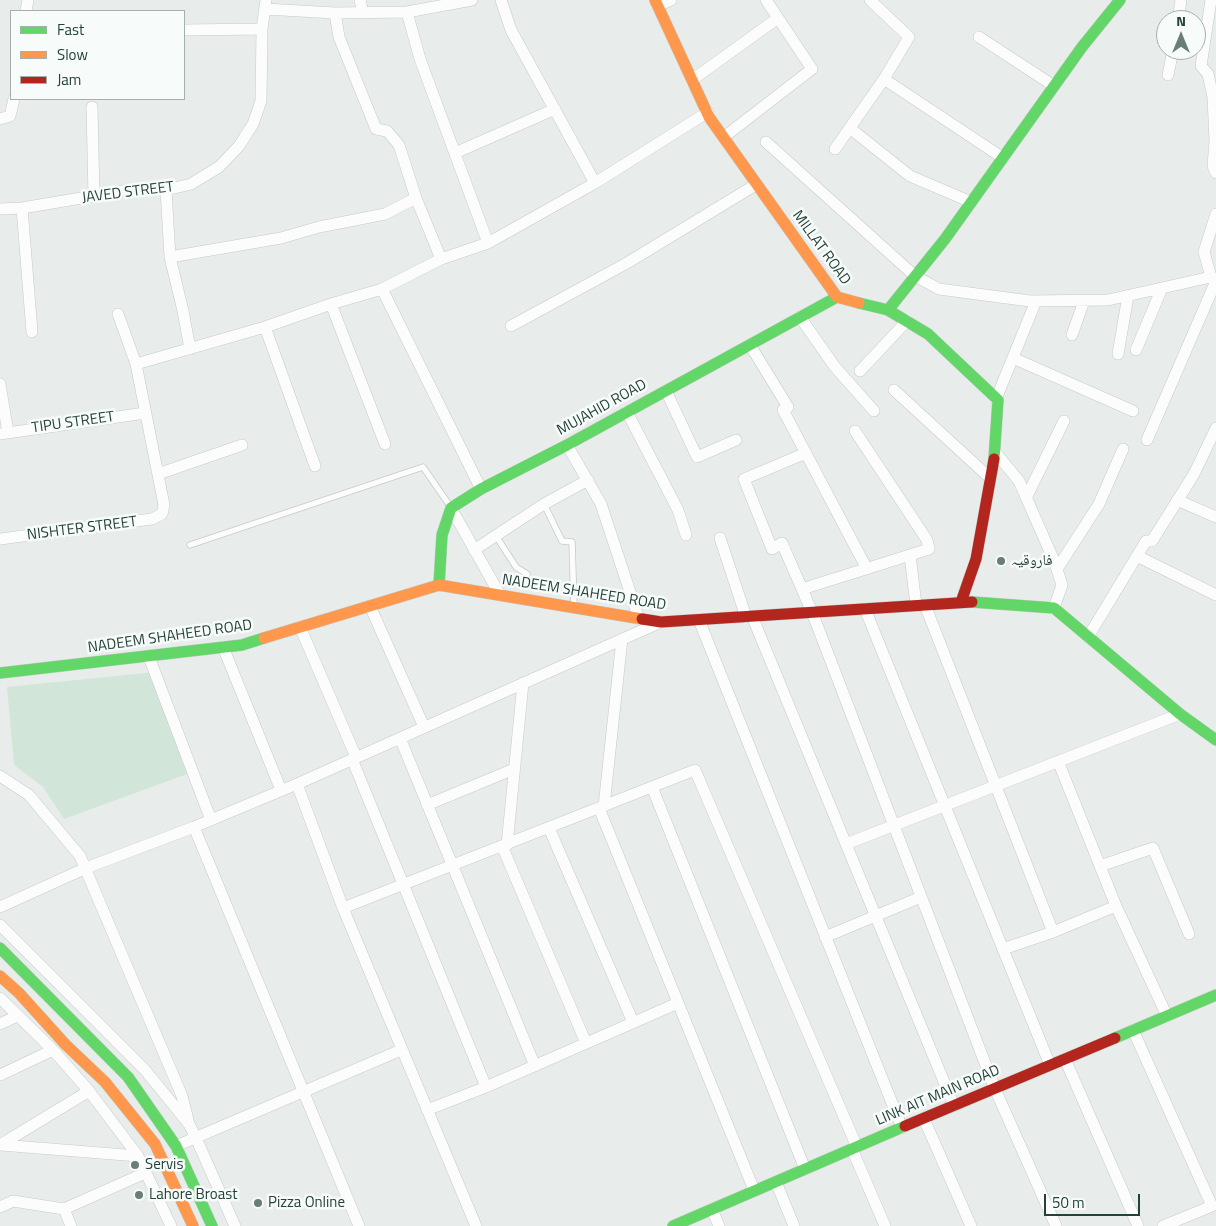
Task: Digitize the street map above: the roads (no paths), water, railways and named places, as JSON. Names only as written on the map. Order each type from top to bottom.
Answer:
[{"type":"street","points":[[360,0],[363,13]]},
{"type":"street","points":[[266,5],[335,13],[407,12],[472,0]]},
{"type":"street","points":[[501,0],[511,30],[595,183]]},
{"type":"street","points":[[657,3],[672,0]]},
{"type":"street","points":[[724,137],[812,69],[766,0]]},
{"type":"street","points":[[835,149],[851,129],[909,37],[870,0]]},
{"type":"street","points":[[888,310],[945,239],[1054,86],[1120,0]]},
{"type":"street","points":[[1210,0],[1201,66],[1208,74],[1212,97],[1215,141],[1213,166],[1216,173]]},
{"type":"street","name":"MILLAT ROAD","points":[[657,3],[708,112],[837,297],[888,310],[928,334],[996,398]]},
{"type":"street","name":"JAVED STREET","points":[[0,209],[22,208],[129,190],[166,190],[191,184],[219,167],[239,146],[253,124],[261,101],[262,28],[266,5]]},
{"type":"street","points":[[407,12],[420,59],[488,243]]},
{"type":"street","points":[[335,13],[339,37],[376,130],[388,131],[399,145],[416,198],[441,259]]},
{"type":"street","points":[[692,80],[778,18]]},
{"type":"street","points":[[185,30],[262,28]]},
{"type":"street","points":[[979,37],[1054,86]]},
{"type":"street","points":[[1168,76],[1171,60]]},
{"type":"street","points":[[884,79],[1003,158]]},
{"type":"street","points":[[0,119],[10,116],[14,100]]},
{"type":"street","points":[[92,107],[94,196]]},
{"type":"street","points":[[455,153],[555,109]]},
{"type":"street","points":[[136,364],[382,289],[441,259],[488,243],[595,183],[708,112]]},
{"type":"street","points":[[851,129],[910,176],[971,202]]},
{"type":"street","points":[[766,142],[915,276],[939,289],[1036,301],[1084,301],[1108,300],[1214,279]]},
{"type":"street","points":[[511,326],[627,263],[757,184]]},
{"type":"street","points":[[166,190],[170,257],[190,349]]},
{"type":"street","points":[[170,257],[281,238],[319,226],[385,214],[416,198]]},
{"type":"street","points":[[22,208],[32,332]]},
{"type":"street","points":[[1147,440],[1214,279],[1204,252],[1216,214]]},
{"type":"street","points":[[1136,350],[1162,288]]},
{"type":"street","points":[[382,289],[482,489]]},
{"type":"street","points":[[1118,354],[1128,296]]},
{"type":"street","name":"MUJAHID ROAD","points":[[451,508],[482,489],[567,445],[837,297]]},
{"type":"street","points":[[961,602],[976,559],[990,478],[998,400],[996,398],[1036,301]]},
{"type":"street","points":[[1072,335],[1084,301]]},
{"type":"street","points":[[331,304],[384,444]]},
{"type":"street","points":[[118,314],[136,364],[158,474],[242,445]]},
{"type":"street","points":[[800,317],[834,368],[874,410]]},
{"type":"street","points":[[860,371],[907,321]]},
{"type":"street","points":[[264,326],[315,466]]},
{"type":"street","points":[[750,344],[788,407],[783,410],[867,570]]},
{"type":"street","points":[[1013,358],[1133,411]]},
{"type":"street","points":[[0,384],[4,433]]},
{"type":"street","points":[[894,390],[990,478]]},
{"type":"street","points":[[666,391],[697,457],[736,440]]},
{"type":"street","points":[[627,412],[678,510],[686,535]]},
{"type":"street","name":"TIPU STREET","points":[[4,433],[145,413]]},
{"type":"street","points":[[1026,498],[1064,422]]},
{"type":"street","points":[[1088,637],[1136,556],[1146,541],[1152,541],[1194,474],[1216,428]]},
{"type":"street","points":[[802,589],[929,549],[927,540],[855,431]]},
{"type":"street","points":[[567,445],[601,504],[640,618]]},
{"type":"street","points":[[1057,569],[1100,504],[1123,449]]},
{"type":"street","points":[[994,452],[1019,481],[1057,569],[1062,585],[1054,608],[1180,714],[1216,740]]},
{"type":"street","points":[[806,453],[744,479],[772,549],[782,543],[812,612],[994,1089],[1056,1226]]},
{"type":"street","name":"NISHTER STREET","points":[[0,539],[152,519],[162,514],[164,505],[158,474]]},
{"type":"street","points":[[474,550],[544,504],[588,480]]},
{"type":"street","points":[[1177,500],[1216,517]]},
{"type":"street","points":[[451,508],[500,595]]},
{"type":"street","points":[[438,585],[442,535],[451,508]]},
{"type":"street","points":[[720,538],[749,616],[954,1106]]},
{"type":"street","points":[[910,555],[920,605],[996,785],[1053,932]]},
{"type":"street","points":[[1136,556],[1216,595]]},
{"type":"street","name":"NADEEM SHAHEED ROAD","points":[[0,673],[242,645],[438,585],[660,622],[961,602],[1054,608]]},
{"type":"street","points":[[370,606],[424,727]]},
{"type":"street","points":[[865,609],[1050,1065]]},
{"type":"street","points":[[698,620],[902,1128]]},
{"type":"street","points":[[0,907],[86,868],[194,827],[297,784],[660,622]]},
{"type":"street","points":[[300,627],[486,1087]]},
{"type":"street","points":[[622,639],[601,807],[754,1190]]},
{"type":"street","points":[[224,647],[281,790]]},
{"type":"street","points":[[149,657],[211,820]]},
{"type":"street","points":[[523,683],[504,845],[586,1043]]},
{"type":"street","points":[[846,844],[1180,714]]},
{"type":"street","points":[[400,738],[535,1066]]},
{"type":"street","points":[[1058,761],[1116,906],[1167,1016]]},
{"type":"street","points":[[428,805],[514,769]]},
{"type":"street","points":[[343,908],[695,770],[855,1148],[885,1226]]},
{"type":"street","points":[[0,776],[28,795],[80,856],[182,1096],[189,1124],[235,1226]]},
{"type":"street","points":[[297,784],[343,908],[476,1226]]},
{"type":"street","points":[[652,787],[805,1169]]},
{"type":"street","points":[[194,827],[359,1226]]},
{"type":"street","points":[[549,828],[633,1022]]},
{"type":"street","points":[[1100,866],[1152,848],[1189,934]]},
{"type":"street","points":[[825,937],[921,897]]},
{"type":"street","points":[[1003,949],[1053,932],[1116,906]]},
{"type":"street","points":[[0,925],[145,1070],[189,1124]]},
{"type":"street","points":[[0,948],[128,1077],[176,1146],[212,1226]]},
{"type":"street","points":[[0,976],[19,993],[65,1044],[105,1082],[155,1144],[193,1226]]},
{"type":"street","name":"LINK AIT MAIN ROAD","points":[[673,1226],[1216,995]]},
{"type":"street","points":[[0,998],[53,1050],[89,1091],[138,1156],[171,1226]]},
{"type":"street","points":[[427,1110],[486,1087],[678,1003]]},
{"type":"street","points":[[0,1024],[17,1016]]},
{"type":"street","points":[[1134,1030],[1212,1206],[1162,1226]]},
{"type":"street","points":[[0,1075],[53,1050]]},
{"type":"street","points":[[176,1146],[402,1050]]},
{"type":"street","points":[[1065,1059],[1138,1226]]},
{"type":"street","points":[[0,1145],[89,1091]]},
{"type":"street","points":[[924,1119],[971,1226]]},
{"type":"street","points":[[0,1145],[138,1156]]},
{"type":"street","points":[[0,1207],[13,1201],[64,1209],[145,1172]]},
{"type":"street","points":[[776,1182],[794,1226]]},
{"type":"street","points":[[64,1209],[71,1226]]},
{"type":"street","points":[[712,1209],[719,1226]]},
{"type":"lane","points":[[190,545],[424,467],[451,508]]},
{"type":"lane","points":[[544,504],[562,541],[572,542],[574,608]]},
{"type":"lane","points":[[496,536],[516,567],[527,574]]},
{"type":"place","name":"فاروقیہ","points":[[1001,561]]},
{"type":"place","name":"Servis","points":[[135,1165]]},
{"type":"place","name":"Lahore Broast","points":[[139,1195]]},
{"type":"place","name":"Pizza Online","points":[[258,1203]]}]
